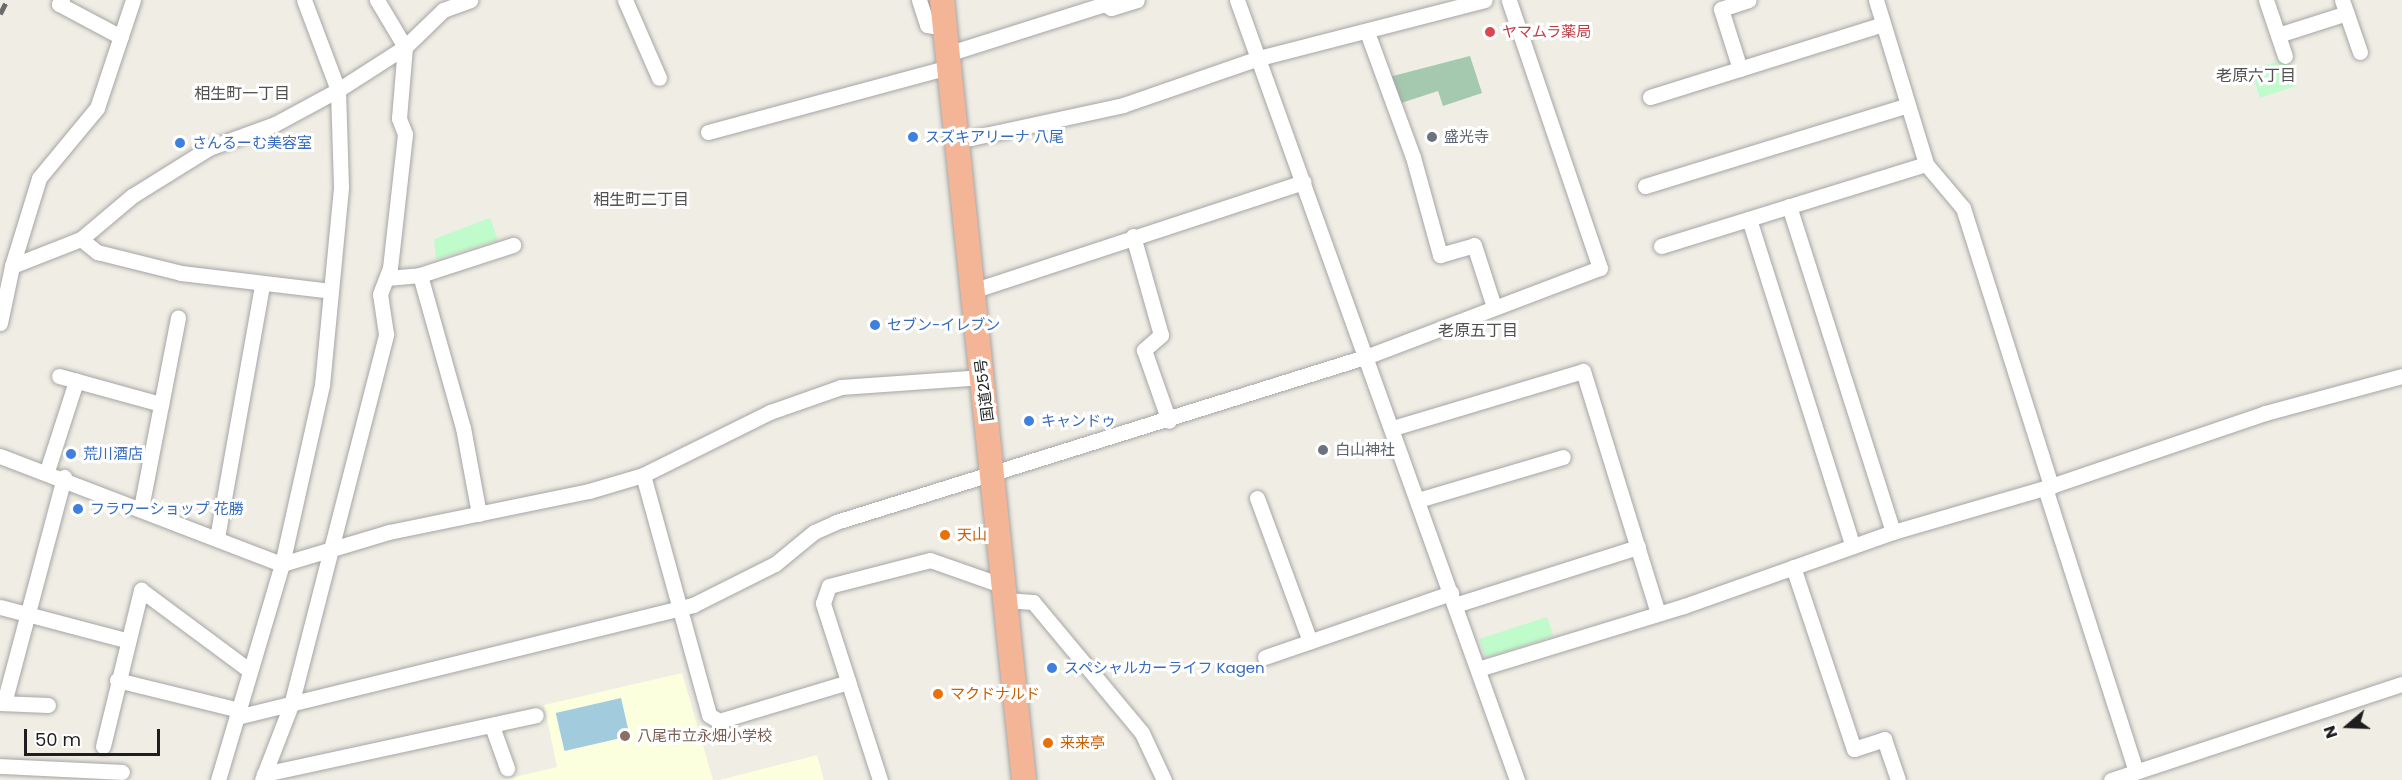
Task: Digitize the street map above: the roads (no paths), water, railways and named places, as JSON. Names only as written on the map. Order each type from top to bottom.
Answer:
[{"type":"highway","name":"国道25号","points":[[942,0],[1024,780]]},
{"type":"street","points":[[62,0],[59,4],[121,37]]},
{"type":"street","points":[[0,323],[12,266],[39,178],[98,108],[134,0]]},
{"type":"street","points":[[218,780],[282,564],[322,385],[341,186],[338,90],[304,0]]},
{"type":"street","points":[[263,777],[291,705],[334,548],[386,334],[380,294],[387,278],[405,134],[399,118],[405,47],[377,0]]},
{"type":"street","points":[[12,266],[81,239],[132,196],[209,148],[275,124],[338,90],[405,47],[442,5],[470,0]]},
{"type":"street","points":[[625,0],[659,78]]},
{"type":"street","points":[[919,0],[927,25],[945,28]]},
{"type":"street","points":[[708,132],[948,60],[1105,2],[1111,8],[1137,0]]},
{"type":"street","points":[[1237,0],[1368,356],[1518,780]]},
{"type":"street","points":[[957,141],[1123,105],[1258,58],[1367,32],[1465,3],[1485,0]]},
{"type":"street","points":[[117,680],[238,713],[291,705],[678,609],[725,592],[836,522],[993,470],[1169,421],[1368,356],[1600,268],[1509,0]]},
{"type":"street","points":[[1740,69],[1721,9],[1749,0]]},
{"type":"street","points":[[1876,0],[1926,164],[1963,208],[2136,772]]},
{"type":"street","points":[[2265,0],[2285,56]]},
{"type":"street","points":[[2278,35],[2344,6],[2360,52]]},
{"type":"street","points":[[1650,97],[1883,24]]},
{"type":"street","points":[[1367,32],[1413,157],[1440,255],[1474,244],[1494,307]]},
{"type":"street","points":[[1645,186],[1908,105]]},
{"type":"street","points":[[1661,246],[1926,164]]},
{"type":"street","points":[[972,291],[1132,236],[1304,182]]},
{"type":"street","points":[[1789,206],[1893,532]]},
{"type":"street","points":[[1749,219],[1852,546]]},
{"type":"street","points":[[1132,236],[1161,335],[1144,350],[1169,421]]},
{"type":"street","points":[[81,239],[97,252],[181,273],[262,285],[331,291]]},
{"type":"street","points":[[387,278],[420,275],[513,245]]},
{"type":"street","points":[[420,275],[463,428],[478,514]]},
{"type":"street","points":[[217,538],[262,285]]},
{"type":"street","points":[[141,508],[178,318]]},
{"type":"street","points":[[1393,428],[1583,371],[1658,613]]},
{"type":"street","points":[[59,376],[161,404]]},
{"type":"street","points":[[1478,669],[1658,613],[1893,532],[2048,487],[2265,413],[2402,376]]},
{"type":"street","points":[[0,456],[64,477],[282,564],[334,548],[643,475],[770,412],[841,387],[983,377]]},
{"type":"street","points":[[46,471],[75,381]]},
{"type":"street","points":[[1418,500],[1563,457]]},
{"type":"street","points":[[643,475],[709,715],[719,721],[848,682]]},
{"type":"street","points":[[48,705],[2,703],[64,477]]},
{"type":"street","points":[[1257,498],[1310,641]]},
{"type":"street","points":[[1265,657],[1310,641],[1638,547]]},
{"type":"street","points":[[880,780],[823,603],[829,586],[930,560],[1004,593],[1033,602],[1142,733],[1164,780]]},
{"type":"street","points":[[1793,567],[1854,749],[1884,739],[1898,780]]},
{"type":"street","points":[[103,746],[125,640],[141,590],[250,670]]},
{"type":"street","points":[[0,608],[125,640]]},
{"type":"street","points":[[2111,780],[2402,684]]},
{"type":"street","points":[[263,777],[536,715]]},
{"type":"street","points":[[492,726],[507,768]]},
{"type":"street","points":[[0,766],[122,772]]},
{"type":"water","points":[[621,698],[630,736],[564,751],[556,713]]},
{"type":"railway","points":[[0,14],[7,0]]},
{"type":"place","name":"ヤマムラ薬局","points":[[1490,32]]},
{"type":"place","name":"スズキアリーナ 八尾","points":[[913,137]]},
{"type":"place","name":"盛光寺","points":[[1432,137]]},
{"type":"place","name":"さんるーむ美容室","points":[[180,143]]},
{"type":"place","name":"セブン-イレブン","points":[[875,325]]},
{"type":"place","name":"キャンドゥ","points":[[1029,421]]},
{"type":"place","name":"白山神社","points":[[1323,450]]},
{"type":"place","name":"荒川酒店","points":[[71,454]]},
{"type":"place","name":"フラワーショップ 花勝","points":[[78,509]]},
{"type":"place","name":"天山","points":[[945,535]]},
{"type":"place","name":"スペシャルカーライフ Kagen","points":[[1052,668]]},
{"type":"place","name":"マクドナルド","points":[[938,694]]},
{"type":"place","name":"八尾市立永畑小学校","points":[[625,736]]},
{"type":"place","name":"来来亭","points":[[1048,743]]},
{"type":"district","name":"老原六丁目","points":[[2256,76]]},
{"type":"district","name":"相生町一丁目","points":[[242,94]]},
{"type":"district","name":"相生町二丁目","points":[[641,200]]},
{"type":"district","name":"老原五丁目","points":[[1478,331]]}]
